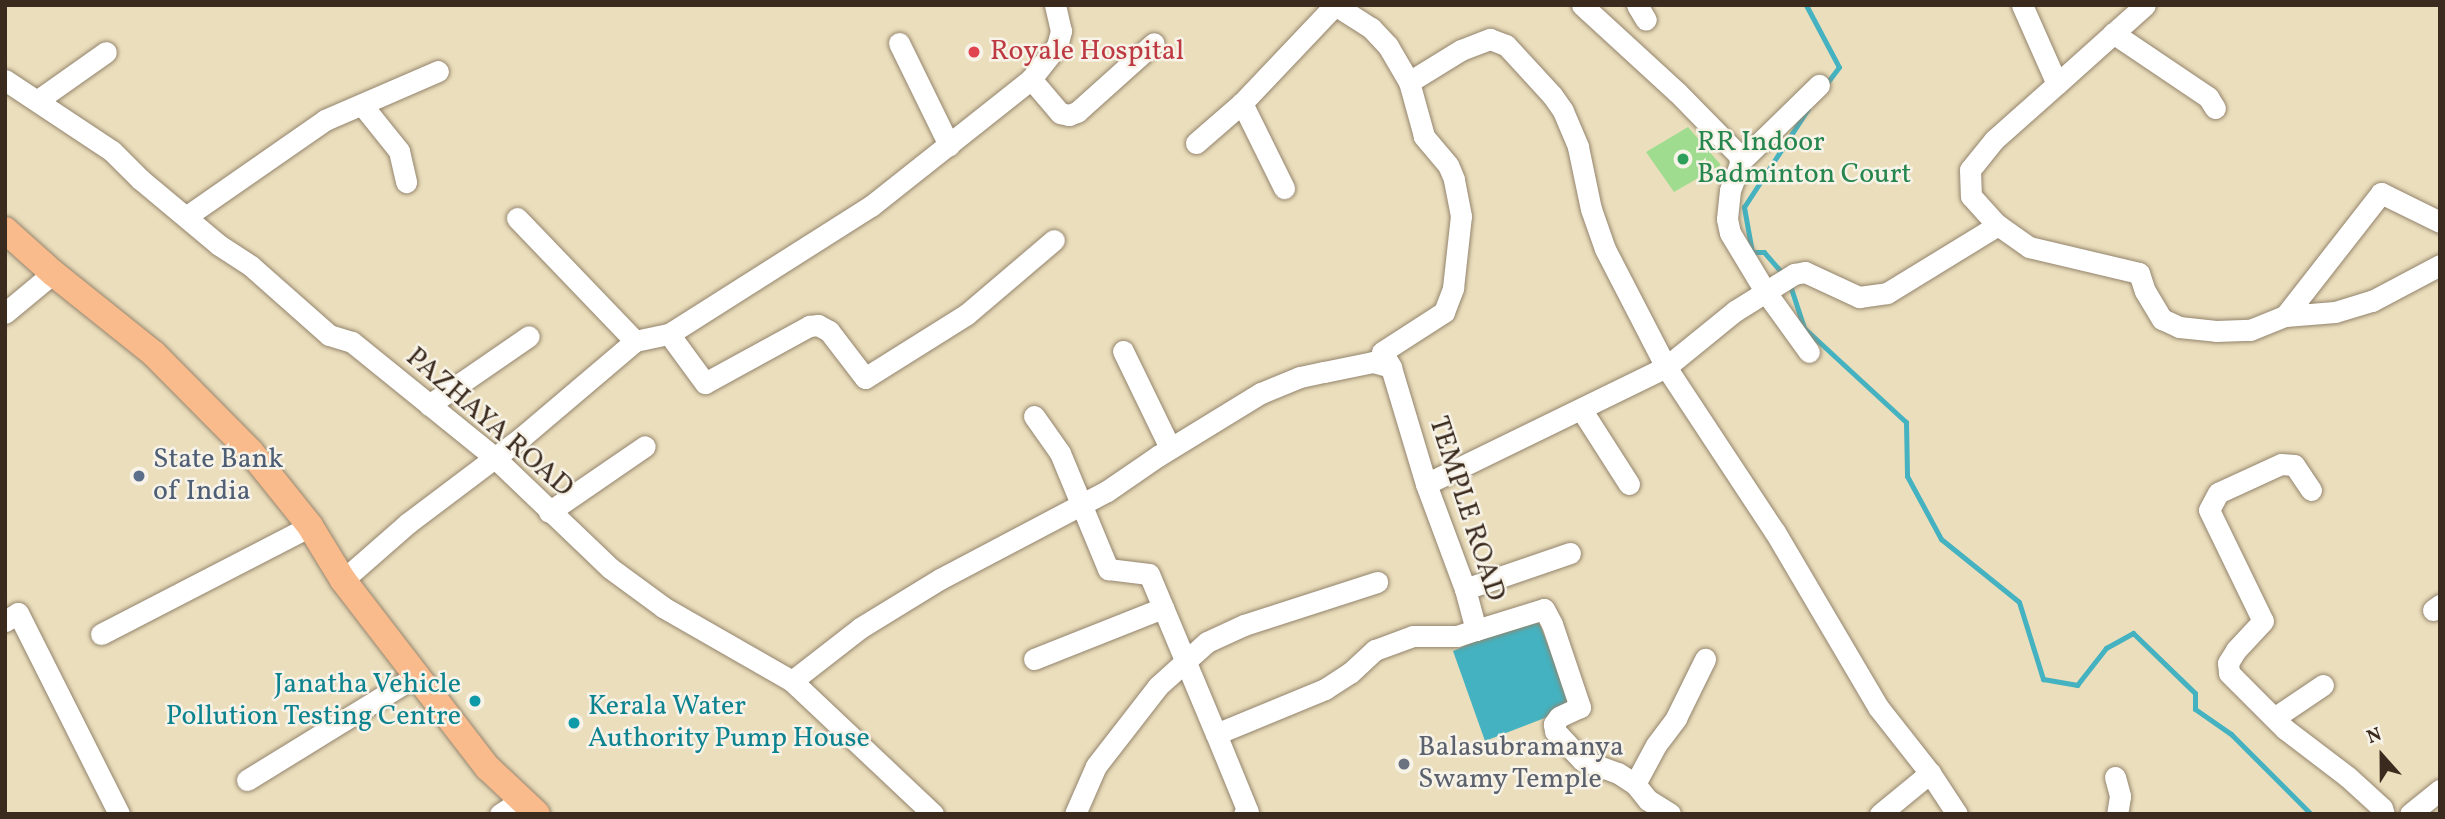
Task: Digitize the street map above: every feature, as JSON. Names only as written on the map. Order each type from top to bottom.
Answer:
[{"type":"main road","points":[[5,230],[53,273],[154,354],[250,452],[310,526],[342,579],[519,810]]},
{"type":"street","points":[[342,579],[408,523],[495,458],[635,341],[669,334],[871,206],[1031,79],[1057,46],[1061,31],[1055,5]]},
{"type":"street","points":[[1196,143],[1242,103],[1335,5],[1379,37],[1409,82],[1424,136],[1448,165],[1454,179],[1461,216],[1453,288],[1444,312],[1382,352],[1391,367]]},
{"type":"street","points":[[1581,5],[1677,92],[1737,152],[1741,161]]},
{"type":"street","points":[[2022,5],[2057,84]]},
{"type":"street","points":[[2145,5],[1994,140],[1970,170],[1971,195],[1998,225],[2029,247],[2136,272],[2162,319],[2179,327],[2216,331],[2250,330],[2285,316],[2334,312],[2372,301],[2440,265]]},
{"type":"street","points":[[2113,33],[2207,97],[2215,108]]},
{"type":"street","points":[[1409,82],[1461,50],[1480,42],[1496,40],[1506,45],[1552,95],[1563,111],[1578,147],[1591,209],[1605,249],[1666,368],[1775,532],[1878,707],[1930,773],[1957,814]]},
{"type":"street","points":[[899,43],[949,145]]},
{"type":"street","points":[[1031,79],[1060,113],[1069,115],[1077,112],[1154,43]]},
{"type":"street","points":[[38,100],[106,52]]},
{"type":"street","points":[[187,216],[325,120],[363,106],[438,71]]},
{"type":"street","name":"PAZHAYA ROAD","points":[[5,80],[112,151],[187,216],[251,266],[329,335],[352,342],[495,458],[610,568],[663,607],[792,681],[933,814]]},
{"type":"street","points":[[1809,352],[1779,283],[1736,244],[1727,222],[1730,190],[1741,161],[1819,85]]},
{"type":"street","points":[[1242,103],[1284,187]]},
{"type":"street","points":[[363,106],[399,151],[405,182]]},
{"type":"street","points":[[2285,316],[2381,193],[2440,222]]},
{"type":"street","points":[[517,218],[635,341]]},
{"type":"street","points":[[1426,484],[1666,368],[1779,283],[1805,272],[1859,297],[1887,293],[1998,225]]},
{"type":"street","points":[[669,334],[705,383],[809,326],[818,325],[828,331],[864,378],[967,314],[1054,240]]},
{"type":"street","points":[[5,313],[53,273]]},
{"type":"street","points":[[429,405],[529,336]]},
{"type":"street","points":[[1123,351],[1170,448]]},
{"type":"street","points":[[792,681],[818,657],[871,621],[940,579],[1083,504],[1262,393],[1300,377],[1373,362],[1391,367]]},
{"type":"street","name":"TEMPLE ROAD","points":[[1216,734],[1325,689],[1350,673],[1375,650],[1413,636],[1457,636],[1476,630],[1465,589],[1426,484],[1391,367]]},
{"type":"street","points":[[1581,409],[1629,484]]},
{"type":"street","points":[[1034,416],[1060,453],[1108,569],[1149,574],[1248,812],[1244,814]]},
{"type":"street","points":[[549,512],[645,446]]},
{"type":"street","points":[[2311,489],[2294,465],[2281,464],[2218,493],[2209,510],[2263,621],[2236,650],[2228,663],[2229,673],[2274,718],[2348,777],[2382,808],[2384,814]]},
{"type":"street","points":[[101,634],[310,526]]},
{"type":"street","points":[[1465,589],[1570,553]]},
{"type":"street","points":[[1075,814],[1096,765],[1158,686],[1207,642],[1244,625],[1377,582]]},
{"type":"street","points":[[1034,659],[1163,608]]},
{"type":"street","points":[[1476,630],[1544,609],[1552,624],[1580,707],[1559,717],[1555,731],[1582,760],[1618,773],[1639,799],[1670,814]]},
{"type":"street","points":[[5,621],[18,613],[119,814]]},
{"type":"street","points":[[1639,799],[1656,746],[1676,718],[1705,659]]},
{"type":"street","points":[[247,780],[418,676]]},
{"type":"street","points":[[2274,718],[2323,685]]},
{"type":"street","points":[[1880,814],[1930,773]]},
{"type":"street","points":[[2115,777],[2120,796],[2117,814]]},
{"type":"street","points":[[2410,814],[2440,790]]},
{"type":"green space","name":"RR Indoor Badminton Court","points":[[1688,127],[1721,165],[1674,192],[1646,152]]},
{"type":"water","points":[[1536,615],[1573,707],[1485,741],[1453,651]]},
{"type":"waterway","points":[[1806,5],[1839,67],[1826,84]]},
{"type":"waterway","points":[[1783,274],[1764,252],[1752,252],[1744,207],[1808,109]]},
{"type":"waterway","points":[[1789,282],[1804,328],[1906,422],[1907,476],[1941,539],[2019,602],[2043,679],[2077,685],[2106,648],[2133,633],[2195,693],[2195,709],[2231,734],[2311,814]]},
{"type":"place","name":"Royale Hospital","points":[[974,52]]},
{"type":"place","name":"RR Indoor Badminton Court","points":[[1683,159]]},
{"type":"place","name":"State Bank of India","points":[[139,476]]},
{"type":"place","name":"Janatha Vehicle Pollution Testing Centre","points":[[475,701]]},
{"type":"place","name":"Kerala Water Authority Pump House","points":[[574,723]]},
{"type":"place","name":"Balasubramanya Swamy Temple","points":[[1404,764]]}]
